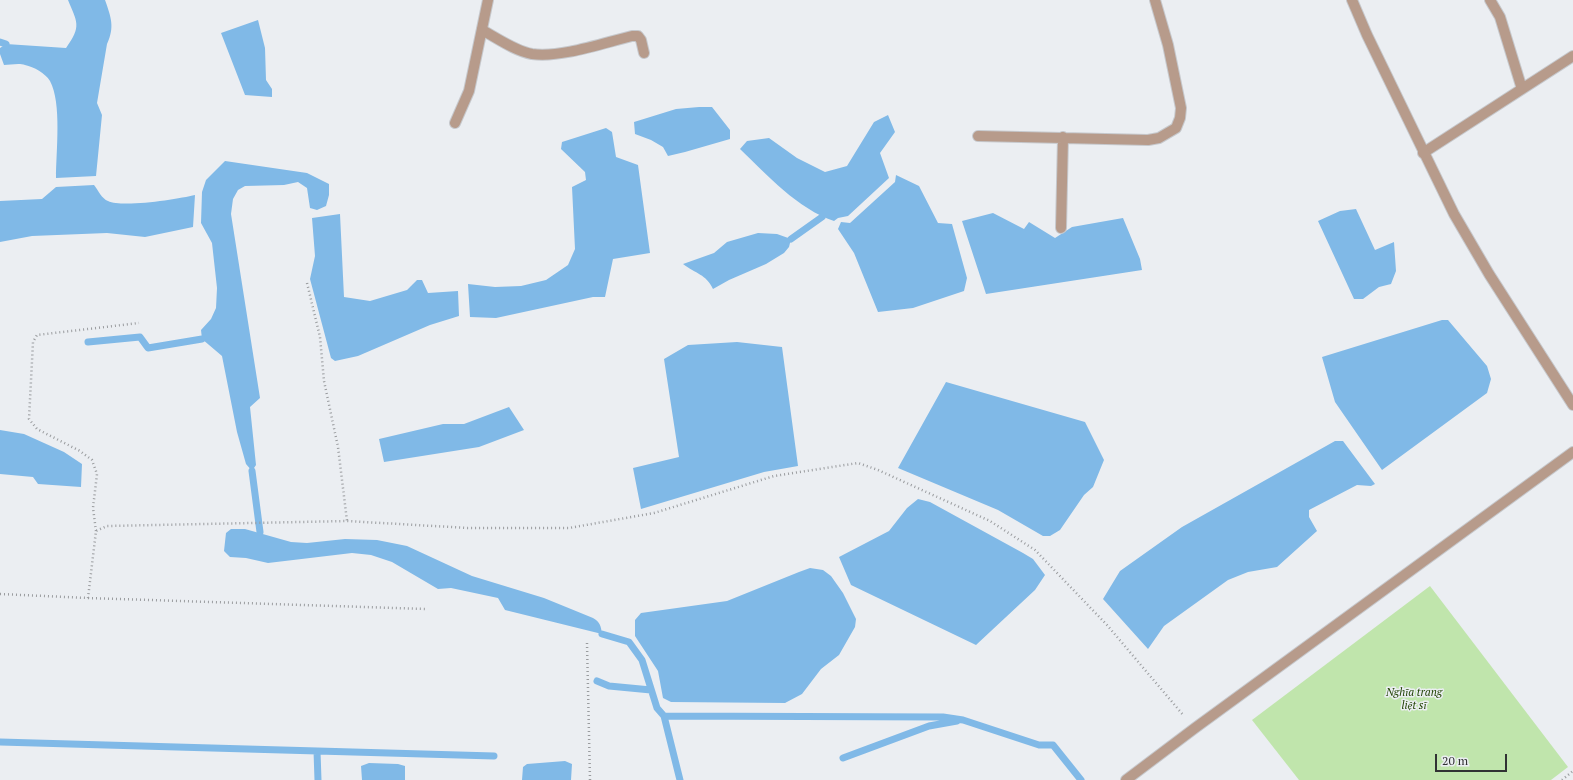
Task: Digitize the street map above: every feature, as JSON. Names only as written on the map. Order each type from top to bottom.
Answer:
[{"type":"street","points":[[455,123],[469,91],[488,0]]},
{"type":"street","points":[[978,136],[1148,140],[1159,138],[1176,128],[1180,118],[1181,108],[1168,45],[1156,0]]},
{"type":"street","points":[[1352,0],[1423,153],[1454,214],[1489,274],[1573,405]]},
{"type":"street","points":[[1490,0],[1500,17],[1522,89]]},
{"type":"street","points":[[482,30],[520,50],[531,54],[546,55],[562,53],[632,36],[638,36],[641,40],[644,53]]},
{"type":"street","points":[[1423,153],[1573,56]]},
{"type":"street","points":[[1061,228],[1063,137]]},
{"type":"street","points":[[1126,780],[1573,452]]},
{"type":"path","points":[[307,283],[320,338],[324,381],[338,447],[347,521]]},
{"type":"path","points":[[88,598],[96,531],[93,508],[96,474],[92,460],[80,451],[37,429],[29,419],[33,342],[37,335],[139,323]]},
{"type":"path","points":[[96,531],[107,526],[347,521],[468,528],[569,528],[654,513],[774,476],[858,463],[878,470],[990,521],[1035,550],[1107,626],[1195,728]]},
{"type":"path","points":[[0,594],[426,609]]},
{"type":"path","points":[[587,643],[590,780]]},
{"type":"path","points":[[1562,780],[1573,771]]},
{"type":"green space","name":"Nghĩa trang liệt sĩ","points":[[1430,586],[1568,767],[1551,780],[1299,780],[1252,720]]},
{"type":"water","points":[[68,0],[105,0],[111,22],[111,32],[107,44],[97,103],[102,115],[96,176],[56,178],[57,115],[54,90],[48,78],[36,69],[20,64],[4,65],[0,54],[0,48],[6,44],[66,48],[76,29],[76,19]]},
{"type":"water","points":[[258,20],[265,48],[266,80],[272,89],[272,97],[245,95],[221,33]]},
{"type":"water","points":[[712,107],[730,130],[730,139],[668,156],[663,147],[651,140],[635,134],[634,122],[676,109]]},
{"type":"water","points":[[888,115],[895,132],[880,153],[889,178],[848,216],[838,218],[834,221],[821,216],[796,200],[772,180],[740,149],[747,141],[769,138],[797,158],[825,172],[847,166],[874,122]]},
{"type":"water","points":[[606,128],[612,132],[616,157],[638,165],[650,253],[613,259],[605,297],[593,297],[496,318],[470,317],[468,284],[495,287],[521,286],[546,280],[568,265],[575,249],[572,187],[586,180],[585,172],[561,149],[562,142]]},
{"type":"water","points":[[225,161],[307,173],[329,184],[329,195],[326,206],[317,210],[310,208],[307,188],[298,182],[284,185],[245,186],[238,190],[233,199],[231,214],[260,398],[250,407],[256,465],[252,471],[246,464],[237,432],[222,356],[202,339],[201,330],[211,319],[216,308],[217,288],[212,243],[201,223],[202,192],[206,180]]},
{"type":"water","points":[[896,175],[919,186],[938,223],[952,224],[967,278],[964,291],[913,308],[878,312],[854,253],[838,229],[841,222],[850,223],[895,182]]},
{"type":"water","points":[[94,185],[104,198],[115,203],[126,204],[151,202],[195,195],[193,227],[145,237],[107,233],[32,236],[0,242],[0,201],[42,199],[56,187]]},
{"type":"water","points":[[1356,209],[1375,250],[1394,242],[1396,271],[1391,284],[1379,287],[1363,299],[1354,299],[1318,221],[1340,211]]},
{"type":"water","points":[[993,213],[1024,229],[1029,222],[1055,238],[1072,227],[1123,218],[1140,259],[1142,270],[986,294],[962,221]]},
{"type":"water","points":[[340,214],[344,297],[370,301],[407,290],[417,280],[422,280],[428,293],[458,291],[459,316],[430,325],[358,356],[335,361],[331,358],[310,279],[315,256],[312,218]]},
{"type":"water","points":[[758,233],[777,234],[791,239],[789,247],[784,253],[766,264],[729,280],[713,289],[704,277],[683,264],[714,253],[727,242]]},
{"type":"water","points":[[1442,320],[1448,320],[1487,366],[1491,379],[1487,393],[1382,470],[1335,402],[1322,357]]},
{"type":"water","points":[[737,342],[782,347],[798,466],[764,472],[641,509],[633,468],[679,457],[664,359],[688,345]]},
{"type":"water","points":[[946,382],[1085,422],[1104,460],[1093,487],[1084,495],[1060,530],[1050,536],[1043,536],[998,510],[898,468]]},
{"type":"water","points":[[509,407],[524,430],[479,447],[384,462],[379,439],[443,424],[464,424]]},
{"type":"water","points":[[0,430],[24,434],[64,452],[82,464],[81,487],[38,484],[33,477],[0,474]]},
{"type":"water","points":[[1335,441],[1343,441],[1375,484],[1371,486],[1357,485],[1309,510],[1309,517],[1317,531],[1277,567],[1248,572],[1228,580],[1164,626],[1148,649],[1103,599],[1120,571],[1182,527]]},
{"type":"water","points":[[918,499],[930,502],[1023,553],[1033,559],[1045,575],[1035,590],[976,645],[851,585],[839,557],[889,531],[907,508]]},
{"type":"water","points":[[231,529],[245,529],[291,542],[307,543],[345,539],[377,540],[407,546],[472,576],[544,598],[593,618],[600,624],[602,634],[505,610],[498,598],[451,588],[438,589],[392,562],[371,555],[352,553],[268,563],[246,558],[230,557],[224,551],[226,533]]},
{"type":"water","points":[[810,568],[823,570],[831,576],[843,593],[856,619],[855,627],[839,655],[821,669],[802,694],[785,703],[671,702],[663,698],[658,671],[635,636],[635,620],[641,613],[727,601]]},
{"type":"water","points":[[565,761],[572,764],[571,780],[522,780],[523,767],[527,764]]},
{"type":"water","points":[[369,763],[398,764],[405,766],[405,780],[362,780],[361,766]]},
{"type":"waterway","points":[[0,42],[6,44]]},
{"type":"waterway","points":[[791,239],[822,217]]},
{"type":"waterway","points":[[88,342],[140,337],[148,348],[202,339]]},
{"type":"waterway","points":[[252,471],[260,532]]},
{"type":"waterway","points":[[602,634],[629,642],[642,660],[657,708],[664,716],[943,717],[963,720],[1039,745],[1053,745],[1081,780]]},
{"type":"waterway","points":[[597,681],[609,686],[651,690]]},
{"type":"waterway","points":[[664,716],[680,780]]},
{"type":"waterway","points":[[843,758],[929,726],[957,721]]},
{"type":"waterway","points":[[0,742],[494,756]]},
{"type":"waterway","points":[[317,751],[318,780]]}]
